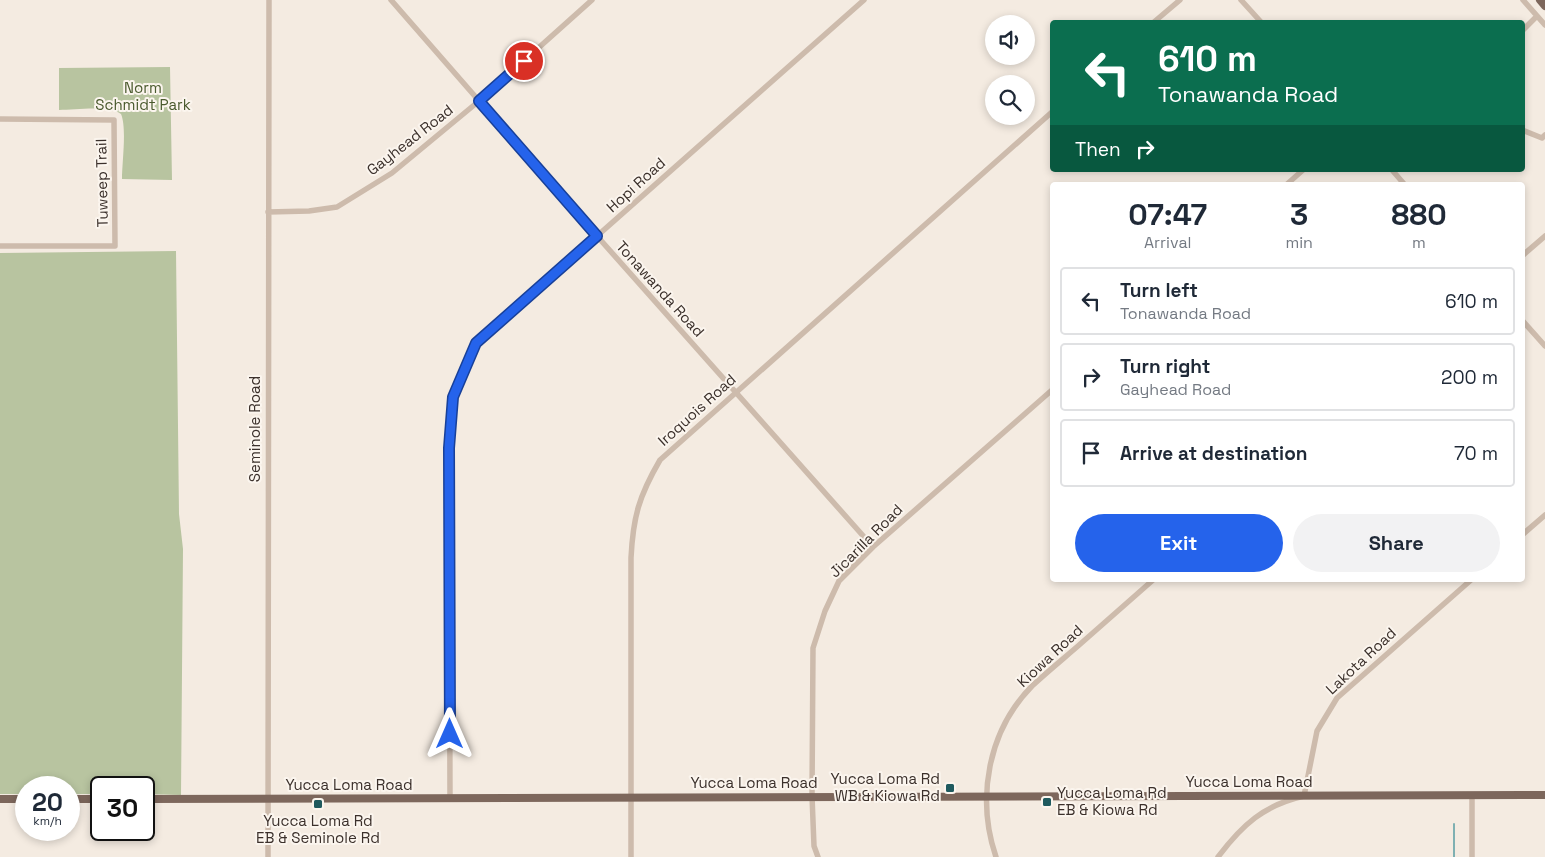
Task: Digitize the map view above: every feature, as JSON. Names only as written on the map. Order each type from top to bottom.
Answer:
[{"type":"main road","points":[[1540,0],[1545,6]]},
{"type":"main road","name":"Yucca Loma Road","points":[[155,799],[987,795],[1545,795]]},
{"type":"main road","points":[[0,799],[15,799]]},
{"type":"street","name":"Seminole Road","points":[[268,857],[269,0]]},
{"type":"street","name":"Tonawanda Road","points":[[391,0],[597,236],[874,547]]},
{"type":"street","name":"Gayhead Road","points":[[268,212],[309,211],[337,207],[392,173],[479,101],[592,0]]},
{"type":"street","name":"Hopi Road","points":[[450,798],[449,448],[453,397],[476,343],[864,0]]},
{"type":"street","points":[[1156,20],[1180,0]]},
{"type":"street","points":[[1241,0],[1259,20]]},
{"type":"street","points":[[1523,0],[1545,25]]},
{"type":"street","points":[[1525,28],[1537,16]]},
{"type":"street","name":"Iroquois Road","points":[[631,857],[633,524],[642,495],[660,460],[1050,114]]},
{"type":"street","name":"Tuweep Trail","points":[[0,119],[114,120],[115,246],[0,246]]},
{"type":"street","points":[[1525,131],[1542,138],[1545,134]]},
{"type":"street","points":[[1289,182],[1301,172]]},
{"type":"street","points":[[1394,172],[1402,182]]},
{"type":"street","points":[[1525,253],[1545,236]]},
{"type":"street","points":[[1525,323],[1545,346]]},
{"type":"street","name":"Jicarilla Road","points":[[818,857],[814,846],[812,796],[813,648],[824,611],[839,581],[874,547],[1050,392]]},
{"type":"street","points":[[1525,532],[1545,515]]},
{"type":"street","name":"Kiowa Road","points":[[996,857],[988,829],[987,795],[996,744],[1006,722],[1032,687],[1151,582]]},
{"type":"street","name":"Lakota Road","points":[[1304,796],[1317,731],[1337,698],[1469,582]]},
{"type":"street","points":[[1218,857],[1232,838],[1268,808],[1282,801],[1304,796]]},
{"type":"street","points":[[1472,796],[1472,857]]},
{"type":"green space","name":"Norm Schmidt Park","points":[[170,67],[172,180],[122,179],[124,136],[121,114],[116,111],[101,109],[59,110],[59,68]]},
{"type":"green space","points":[[176,251],[179,514],[183,549],[181,795],[155,794],[155,776],[90,776],[90,794],[80,794],[80,776],[15,776],[15,794],[0,794],[0,253]]},
{"type":"waterway","points":[[1454,824],[1454,857]]},
{"type":"place","name":"Yucca Loma Rd WB & Kiowa Rd","points":[[950,788]]},
{"type":"place","name":"Yucca Loma Rd EB & Kiowa Rd","points":[[1047,802]]},
{"type":"place","name":"Yucca Loma Rd EB & Seminole Rd","points":[[318,804]]},
{"type":"route","points":[[450,734],[449,448],[453,397],[476,343],[597,236],[479,101],[524,61]]}]
